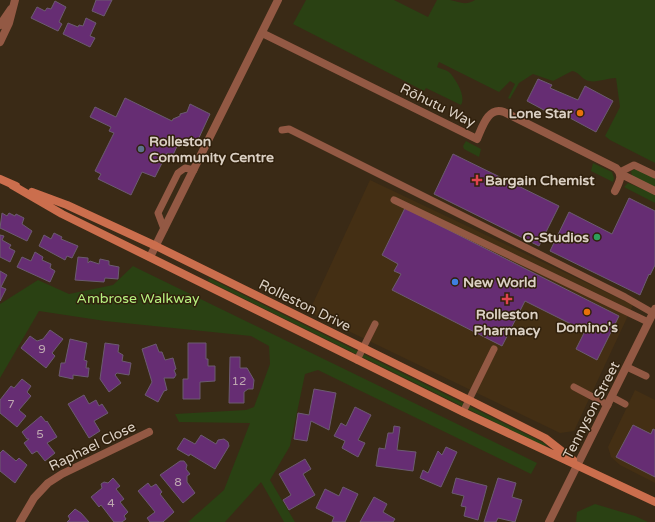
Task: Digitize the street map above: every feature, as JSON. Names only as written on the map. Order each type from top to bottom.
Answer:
[{"type":"main road","name":"Rolleston Drive","points":[[0,179],[62,214],[357,360],[540,449],[578,464],[655,502]]},
{"type":"main road","name":"Rolleston Drive","points":[[12,185],[67,205],[156,246],[363,347],[545,438],[578,464]]},
{"type":"street","points":[[150,257],[278,0]]},
{"type":"street","points":[[0,25],[14,3]]},
{"type":"street","points":[[0,42],[9,23],[14,3]]},
{"type":"street","name":"Rōhutu Way","points":[[262,33],[477,139],[488,117],[493,112],[501,110],[613,166],[620,173]]},
{"type":"street","points":[[477,139],[485,143]]},
{"type":"street","points":[[615,191],[620,181],[620,173],[655,191]]},
{"type":"street","name":"Tennyson Street","points":[[549,522],[654,311]]},
{"type":"street","name":"Raphael Close","points":[[20,522],[34,498],[48,482],[149,432]]},
{"type":"lane","points":[[282,130],[289,129],[654,311]]},
{"type":"lane","points":[[620,173],[634,165],[655,175]]},
{"type":"lane","points":[[164,229],[158,213],[178,172],[185,168],[194,170]]},
{"type":"lane","points":[[394,200],[648,322]]},
{"type":"lane","points":[[357,360],[375,324]]},
{"type":"lane","points":[[463,412],[494,348]]},
{"type":"lane","points":[[627,366],[646,376]]},
{"type":"lane","points":[[574,388],[610,401],[626,404]]},
{"type":"shaded area","points":[[370,180],[633,305],[574,431],[560,433],[309,312]]},
{"type":"shaded area","points":[[635,390],[655,400],[655,483],[620,465],[611,457],[608,447]]},
{"type":"green space","points":[[306,0],[394,0],[428,17],[437,0],[450,0],[465,3],[475,0],[655,0],[655,163],[605,136],[620,107],[616,78],[589,81],[572,71],[553,81],[533,74],[519,83],[510,99],[508,98],[515,84],[510,81],[499,92],[439,62],[437,67],[450,73],[458,85],[462,93],[461,105],[426,88],[424,91],[293,24]]},
{"type":"green space","points":[[466,141],[481,149],[479,157],[464,149],[463,146]]},
{"type":"green space","points":[[593,163],[612,172],[614,178],[613,182],[591,171]]},
{"type":"green space","points":[[635,169],[655,178],[655,188],[632,176],[631,171]]},
{"type":"green space","points":[[628,183],[655,194],[655,203],[624,187]]},
{"type":"green space","name":"Ambrose Walkway","points":[[133,266],[537,463],[531,474],[318,370],[305,374],[290,446],[270,480],[295,522],[284,522],[261,482],[225,522],[188,522],[224,490],[250,423],[179,422],[175,414],[246,410],[254,407],[270,364],[269,346],[251,336],[105,321],[39,311],[0,378],[0,304],[38,280],[69,294],[113,285]]},
{"type":"green space","points":[[209,278],[546,444],[545,447],[208,281]]},
{"type":"green space","points":[[595,504],[635,516],[648,522],[576,522],[577,512]]},
{"type":"building","points":[[96,0],[112,0],[104,16],[92,11]]},
{"type":"building","points":[[55,1],[66,7],[59,22],[62,24],[58,31],[31,18],[37,7],[45,11],[47,8],[51,9]]},
{"type":"building","points":[[86,18],[96,23],[90,36],[95,38],[90,47],[63,34],[68,23],[78,27],[79,25],[83,26]]},
{"type":"building","points":[[538,79],[552,85],[550,88],[578,100],[585,86],[613,101],[596,132],[557,111],[555,116],[527,101]]},
{"type":"building","name":"Rolleston Community Centre","points":[[125,98],[172,121],[180,116],[180,114],[187,112],[190,104],[210,114],[197,142],[188,138],[184,145],[179,142],[173,155],[167,153],[155,177],[142,172],[131,195],[98,179],[101,174],[95,171],[114,133],[109,131],[111,127],[90,117],[95,107],[116,117]]},
{"type":"building","points":[[453,154],[559,206],[539,246],[434,194]]},
{"type":"building","points":[[629,198],[655,211],[655,265],[650,275],[649,274],[640,295],[550,251],[569,212],[612,234]]},
{"type":"building","points":[[405,208],[619,316],[597,360],[576,349],[585,331],[525,301],[502,346],[392,290],[401,274],[394,271],[398,264],[382,255]]},
{"type":"building","points":[[2,213],[7,216],[9,213],[15,216],[16,214],[24,218],[22,224],[32,231],[27,241],[0,228]]},
{"type":"building","points":[[54,233],[62,237],[61,239],[78,246],[72,258],[67,256],[65,260],[39,246],[44,235],[51,239]]},
{"type":"building","points":[[0,235],[4,236],[2,240],[11,245],[9,248],[15,251],[10,262],[0,257]]},
{"type":"building","points":[[35,252],[43,257],[42,260],[51,264],[50,268],[55,271],[50,282],[17,267],[22,257],[31,261]]},
{"type":"building","points":[[78,257],[88,258],[88,263],[90,261],[99,264],[100,259],[109,261],[109,265],[119,267],[118,279],[105,278],[104,282],[75,280]]},
{"type":"building","points":[[0,271],[7,275],[1,287],[6,289],[0,301]]},
{"type":"building","points":[[50,330],[63,339],[52,353],[55,356],[46,368],[21,348],[30,336],[37,341],[43,339]]},
{"type":"building","points":[[70,339],[87,343],[84,360],[87,361],[86,368],[89,368],[88,377],[73,375],[73,379],[59,376],[61,363],[65,363]]},
{"type":"building","points":[[105,343],[119,345],[118,352],[123,355],[122,361],[131,363],[129,375],[117,373],[115,375],[121,383],[109,392],[100,379]]},
{"type":"building","points":[[188,343],[206,343],[206,359],[208,359],[208,366],[215,366],[215,381],[200,382],[200,399],[183,399],[183,379],[188,379]]},
{"type":"building","points":[[156,344],[159,352],[162,352],[165,360],[173,358],[176,369],[174,370],[176,375],[174,378],[164,378],[167,390],[164,391],[158,402],[145,395],[152,382],[142,349]]},
{"type":"building","points":[[230,357],[240,357],[240,368],[247,368],[254,380],[253,389],[248,389],[244,392],[244,403],[229,403]]},
{"type":"building","points":[[22,379],[31,386],[27,392],[31,396],[19,410],[26,416],[17,427],[0,413],[0,400],[11,386],[14,388]]},
{"type":"building","points":[[314,389],[336,393],[329,430],[311,421],[307,441],[294,439],[298,413],[309,415]]},
{"type":"building","points":[[84,395],[89,404],[96,400],[99,406],[102,404],[108,413],[94,421],[100,431],[89,438],[68,404]]},
{"type":"building","points":[[355,407],[371,415],[358,440],[365,443],[358,457],[342,448],[345,441],[334,436],[341,423],[346,426]]},
{"type":"building","points":[[41,416],[46,422],[47,421],[57,437],[47,443],[55,453],[45,461],[37,451],[32,454],[24,443],[29,439],[27,439],[22,432]]},
{"type":"building","points":[[633,425],[651,434],[653,429],[655,430],[655,477],[616,457]]},
{"type":"building","points":[[394,426],[400,427],[397,450],[416,452],[413,471],[376,466],[379,448],[385,449],[388,433],[393,433]]},
{"type":"building","points":[[201,435],[216,444],[218,440],[224,439],[228,442],[229,446],[215,469],[190,454],[189,456],[177,449],[184,438],[195,444]]},
{"type":"building","points":[[446,447],[457,452],[441,487],[420,478],[423,470],[428,473],[438,451],[442,455]]},
{"type":"building","points":[[3,450],[16,461],[19,458],[27,465],[15,483],[0,471],[0,453]]},
{"type":"building","points":[[305,459],[311,469],[303,474],[315,495],[289,510],[283,500],[291,495],[279,474]]},
{"type":"building","points":[[180,461],[184,461],[187,465],[186,469],[190,474],[187,476],[187,482],[195,493],[183,503],[160,475]]},
{"type":"building","points":[[113,478],[120,486],[116,489],[124,499],[120,502],[128,512],[124,516],[126,519],[122,522],[114,522],[101,505],[99,507],[91,497],[102,488],[101,484],[104,482],[108,483]]},
{"type":"building","points":[[456,478],[487,486],[478,520],[464,516],[466,507],[461,506],[464,496],[452,493]]},
{"type":"building","points":[[498,478],[516,483],[512,497],[522,500],[515,522],[498,518],[496,522],[484,522]]},
{"type":"building","points":[[148,483],[151,487],[156,484],[162,492],[160,494],[174,512],[163,522],[150,522],[147,518],[155,512],[138,491]]},
{"type":"building","points":[[343,487],[358,494],[345,522],[332,522],[334,517],[316,508],[325,489],[339,496]]},
{"type":"building","points":[[374,497],[387,504],[383,512],[395,519],[393,522],[360,522]]},
{"type":"building","points":[[75,509],[89,522],[67,522],[70,519],[68,516]]},
{"type":"place","name":"Lone Star","points":[[580,113]]},
{"type":"place","name":"Rolleston Community Centre","points":[[141,149]]},
{"type":"place","name":"Bargain Chemist","points":[[477,180]]},
{"type":"place","name":"O-Studios","points":[[597,237]]},
{"type":"place","name":"New World","points":[[455,282]]},
{"type":"place","name":"Rolleston Pharmacy","points":[[507,299]]},
{"type":"place","name":"Domino's","points":[[587,312]]}]
